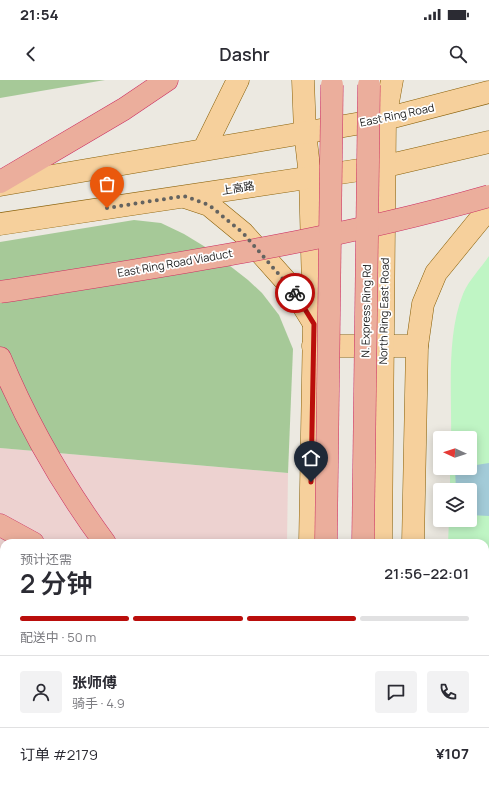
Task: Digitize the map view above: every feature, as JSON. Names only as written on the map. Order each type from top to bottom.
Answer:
[{"type":"highway","points":[[0,182],[111,117],[167,80]]},
{"type":"highway","name":"N. Express Ring Rd","points":[[363,539],[369,82]]},
{"type":"highway","points":[[326,539],[332,83]]},
{"type":"highway","name":"East Ring Road Viaduct","points":[[0,292],[180,263],[348,232],[489,196]]},
{"type":"highway","points":[[0,358],[15,391],[66,485],[102,539]]},
{"type":"highway","points":[[0,525],[26,539]]},
{"type":"main road","points":[[204,149],[238,80]]},
{"type":"main road","points":[[303,80],[305,132],[310,176],[313,335],[310,539]]},
{"type":"main road","name":"North Ring East Road","points":[[381,539],[386,166],[385,119],[392,80]]},
{"type":"main road","name":"East Ring Road","points":[[305,132],[385,119],[489,92]]},
{"type":"main road","points":[[0,186],[305,132]]},
{"type":"main road","points":[[310,176],[386,166],[489,142]]},
{"type":"main road","name":"上高路","points":[[0,224],[310,176]]},
{"type":"main road","points":[[184,196],[209,205],[243,233],[292,288],[313,335]]},
{"type":"main road","points":[[413,539],[417,346],[423,304],[436,273],[489,208]]},
{"type":"main road","points":[[313,335],[383,346],[417,346]]},
{"type":"shaded area","points":[[0,448],[288,473],[287,539],[0,539]]},
{"type":"green space","points":[[0,80],[105,80],[0,98]]},
{"type":"green space","points":[[134,220],[161,223],[184,234],[207,248],[262,293],[279,315],[293,349],[288,473],[0,448],[0,242]]},
{"type":"green space","points":[[489,256],[489,539],[448,539],[449,527],[477,527],[477,483],[450,483],[450,475],[477,475],[477,431],[451,431],[452,346],[458,310],[465,289]]},
{"type":"water","points":[[489,463],[489,516],[477,515],[477,483],[456,483],[455,475],[477,475],[477,465]]},
{"type":"way so far","points":[[107,208],[184,196],[209,205],[243,233],[295,293]]},
{"type":"route","points":[[295,293],[314,324],[311,482]]}]
